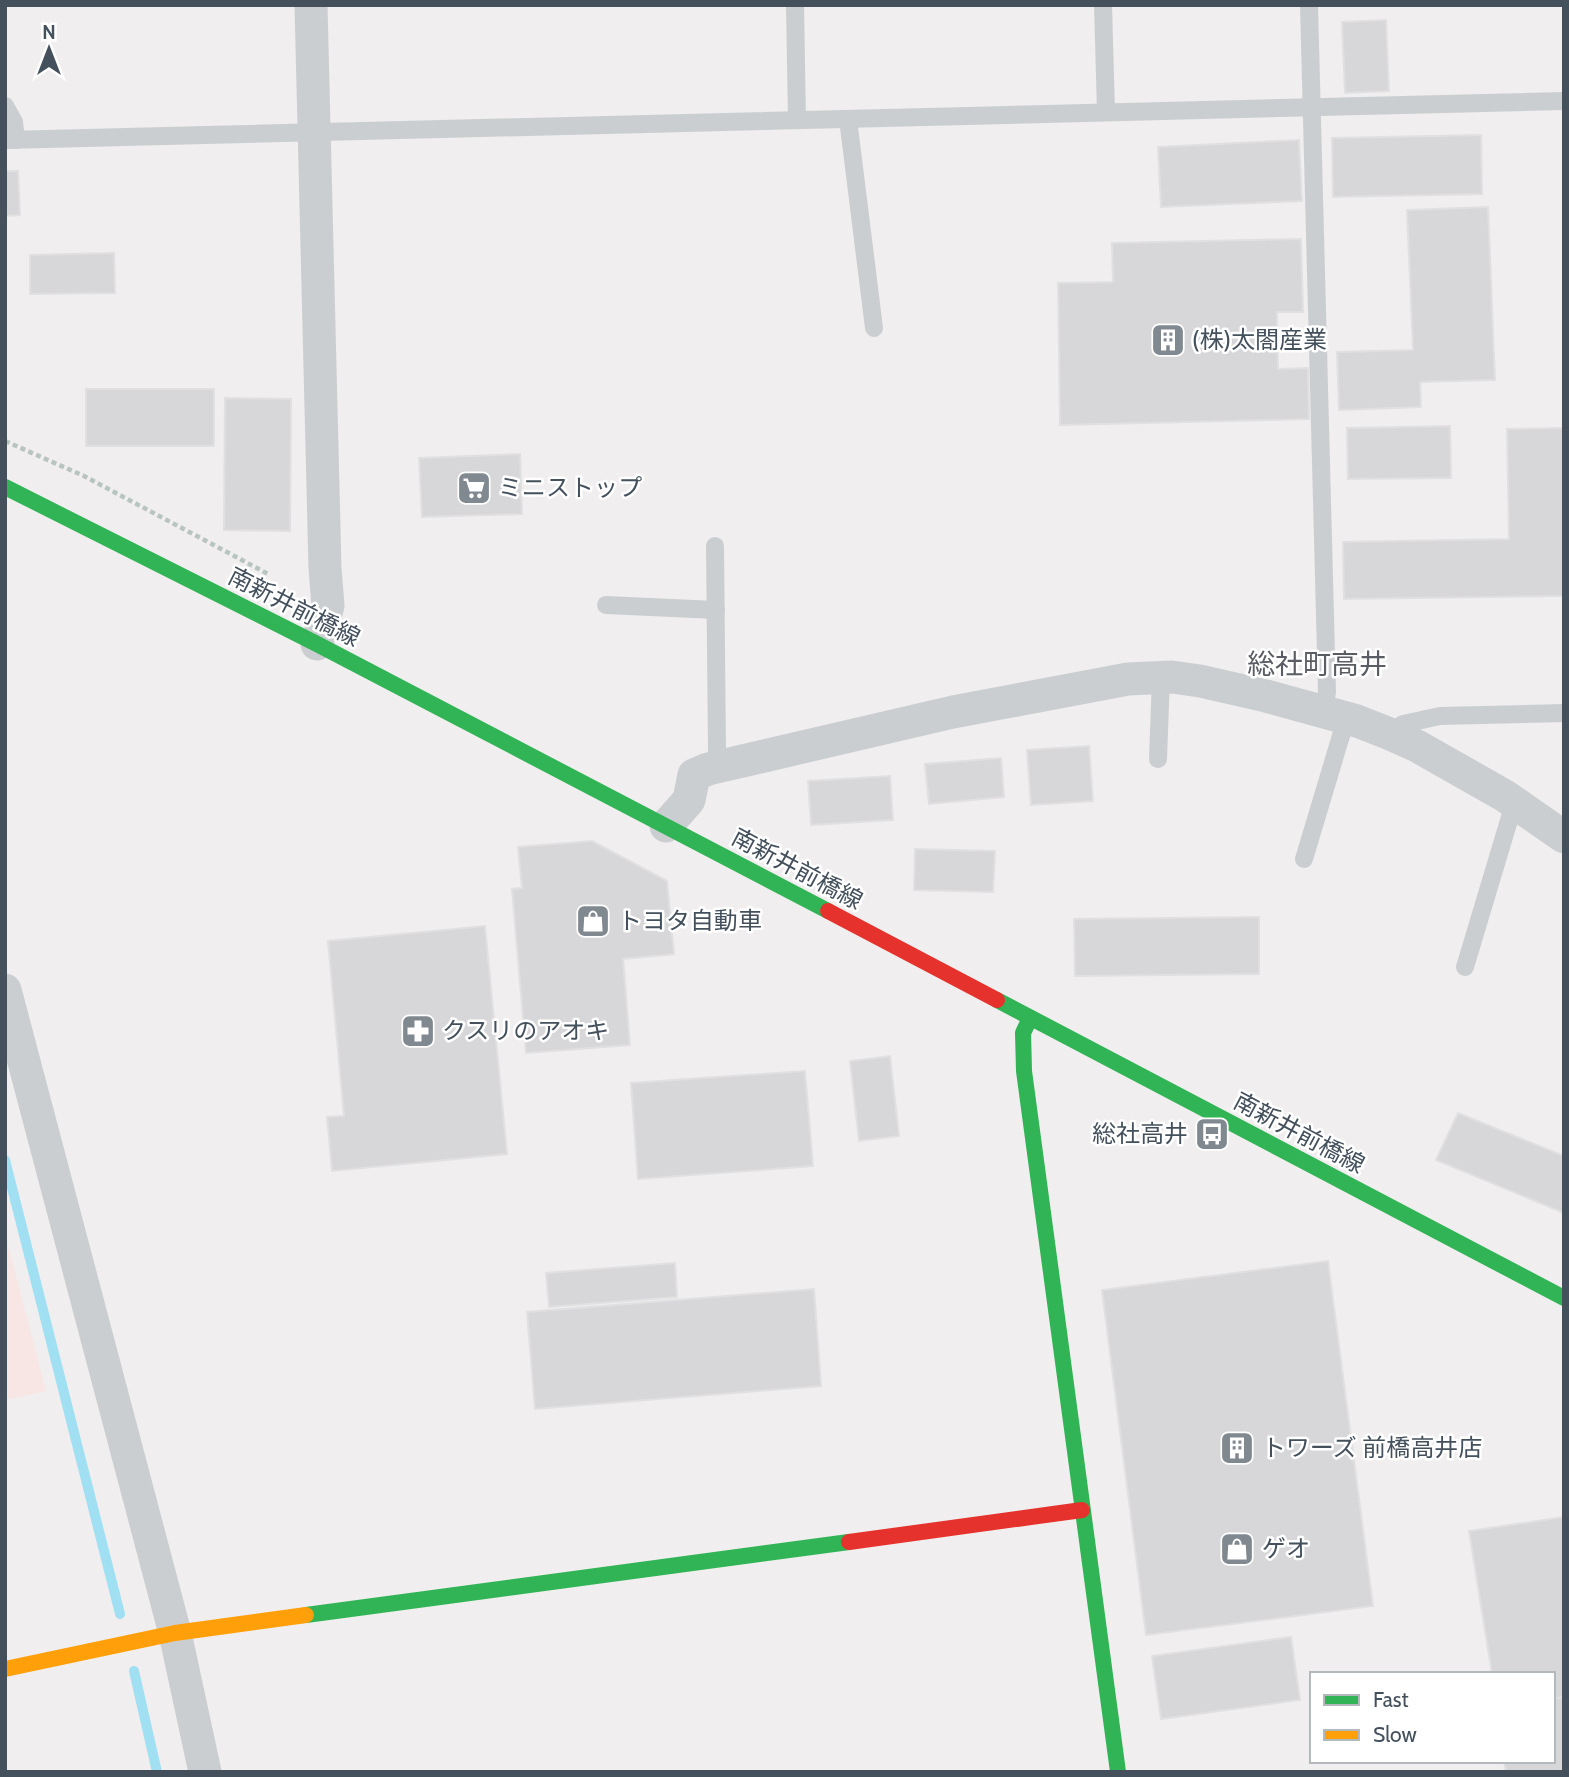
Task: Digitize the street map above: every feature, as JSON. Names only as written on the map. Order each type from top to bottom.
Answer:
[{"type":"street","points":[[311,5],[328,606],[317,644]]},
{"type":"street","name":"南新井前橋線","points":[[5,487],[317,644],[1564,1298]]},
{"type":"street","points":[[666,826],[688,800],[694,775],[721,766],[953,712],[1128,679],[1161,677],[1200,681],[1335,716],[1390,734],[1417,746],[1520,806],[1564,837]]},
{"type":"street","points":[[5,990],[175,1633],[205,1772]]},
{"type":"street","points":[[1030,1018],[1023,1033],[1024,1071],[1118,1772]]},
{"type":"street","points":[[5,1669],[175,1633],[1082,1510]]},
{"type":"lane","points":[[795,5],[797,120]]},
{"type":"lane","points":[[1103,5],[1106,112]]},
{"type":"lane","points":[[1304,859],[1335,716],[1327,692],[1309,5]]},
{"type":"lane","points":[[5,106],[14,122],[11,140],[1564,102]]},
{"type":"lane","points":[[848,119],[874,328]]},
{"type":"lane","points":[[715,546],[717,750],[721,766]]},
{"type":"lane","points":[[606,605],[716,610]]},
{"type":"lane","points":[[1158,759],[1161,677]]},
{"type":"lane","points":[[1390,734],[1403,724],[1440,716],[1564,713]]},
{"type":"lane","points":[[1465,967],[1510,817],[1520,806]]},
{"type":"shaded area","points":[[5,1233],[46,1391],[5,1400]]},
{"type":"building","points":[[1386,20],[1389,91],[1345,93],[1342,22]]},
{"type":"building","points":[[1481,135],[1482,194],[1333,197],[1332,138]]},
{"type":"building","points":[[1299,140],[1302,201],[1161,207],[1158,147]]},
{"type":"building","points":[[5,171],[18,171],[20,215],[5,216]]},
{"type":"building","name":"(株)太閤産業","points":[[1488,207],[1495,380],[1420,382],[1421,407],[1339,410],[1337,352],[1413,350],[1407,210]]},
{"type":"building","name":"(株)太閤産業","points":[[1301,239],[1303,312],[1277,312],[1278,369],[1308,368],[1309,419],[1060,425],[1058,283],[1113,282],[1112,243]]},
{"type":"building","points":[[114,253],[115,293],[30,294],[30,255]]},
{"type":"building","points":[[86,389],[214,389],[214,446],[86,446]]},
{"type":"building","points":[[225,398],[291,399],[290,531],[224,530]]},
{"type":"building","points":[[1450,426],[1451,478],[1348,479],[1347,428]]},
{"type":"building","points":[[1564,428],[1564,596],[1344,599],[1343,542],[1509,539],[1507,429]]},
{"type":"building","points":[[520,454],[522,514],[422,517],[419,458]]},
{"type":"building","points":[[1089,746],[1093,801],[1031,805],[1027,750]]},
{"type":"building","points":[[1001,758],[1004,797],[929,804],[925,764]]},
{"type":"building","points":[[890,776],[893,820],[811,825],[808,781]]},
{"type":"building","name":"トヨタ自動車","points":[[592,841],[667,881],[674,954],[623,959],[630,1045],[526,1053],[512,889],[522,888],[518,847]]},
{"type":"building","points":[[915,849],[995,851],[993,892],[914,890]]},
{"type":"building","points":[[1259,917],[1259,974],[1075,976],[1074,919]]},
{"type":"building","points":[[485,926],[507,1154],[332,1171],[327,1117],[344,1116],[328,941]]},
{"type":"building","points":[[890,1056],[899,1136],[859,1141],[850,1061]]},
{"type":"building","points":[[805,1071],[813,1166],[638,1179],[631,1083]]},
{"type":"building","points":[[1458,1113],[1564,1156],[1564,1213],[1436,1160]]},
{"type":"building","name":"トワーズ 前橋高井店","points":[[1328,1261],[1373,1606],[1146,1635],[1102,1290]]},
{"type":"building","points":[[675,1263],[677,1297],[549,1307],[546,1273]]},
{"type":"building","points":[[814,1289],[821,1386],[535,1409],[527,1312]]},
{"type":"building","points":[[1564,1517],[1564,1697],[1555,1699],[1555,1672],[1492,1672],[1469,1531]]},
{"type":"building","points":[[1291,1637],[1300,1700],[1161,1719],[1152,1656]]},
{"type":"building","points":[[1564,1697],[1564,1772],[1506,1772],[1504,1763],[1555,1763],[1555,1699]]},
{"type":"waterway","points":[[5,1160],[120,1614]]},
{"type":"waterway","points":[[134,1671],[157,1772]]},
{"type":"traffic: fast","points":[[5,487],[317,644],[828,911]]},
{"type":"traffic: fast","points":[[997,1000],[1564,1298]]},
{"type":"traffic: fast","points":[[1030,1018],[1023,1033],[1024,1071],[1118,1772]]},
{"type":"traffic: fast","points":[[306,1615],[849,1542]]},
{"type":"traffic: slow","points":[[5,1669],[175,1633],[306,1615]]},
{"type":"traffic: jam","points":[[828,911],[997,1000]]},
{"type":"traffic: jam","points":[[849,1542],[1082,1510]]},
{"type":"place","name":"(株)太閤産業","points":[[1168,340]]},
{"type":"place","name":"ミニストップ","points":[[474,488]]},
{"type":"place","name":"トヨタ自動車","points":[[593,921]]},
{"type":"place","name":"クスリのアオキ","points":[[418,1031]]},
{"type":"place","name":"総社高井","points":[[1212,1134]]},
{"type":"place","name":"トワーズ 前橋高井店","points":[[1237,1448]]},
{"type":"place","name":"ゲオ","points":[[1237,1549]]},
{"type":"district","name":"総社町高井","points":[[1317,664]]}]
